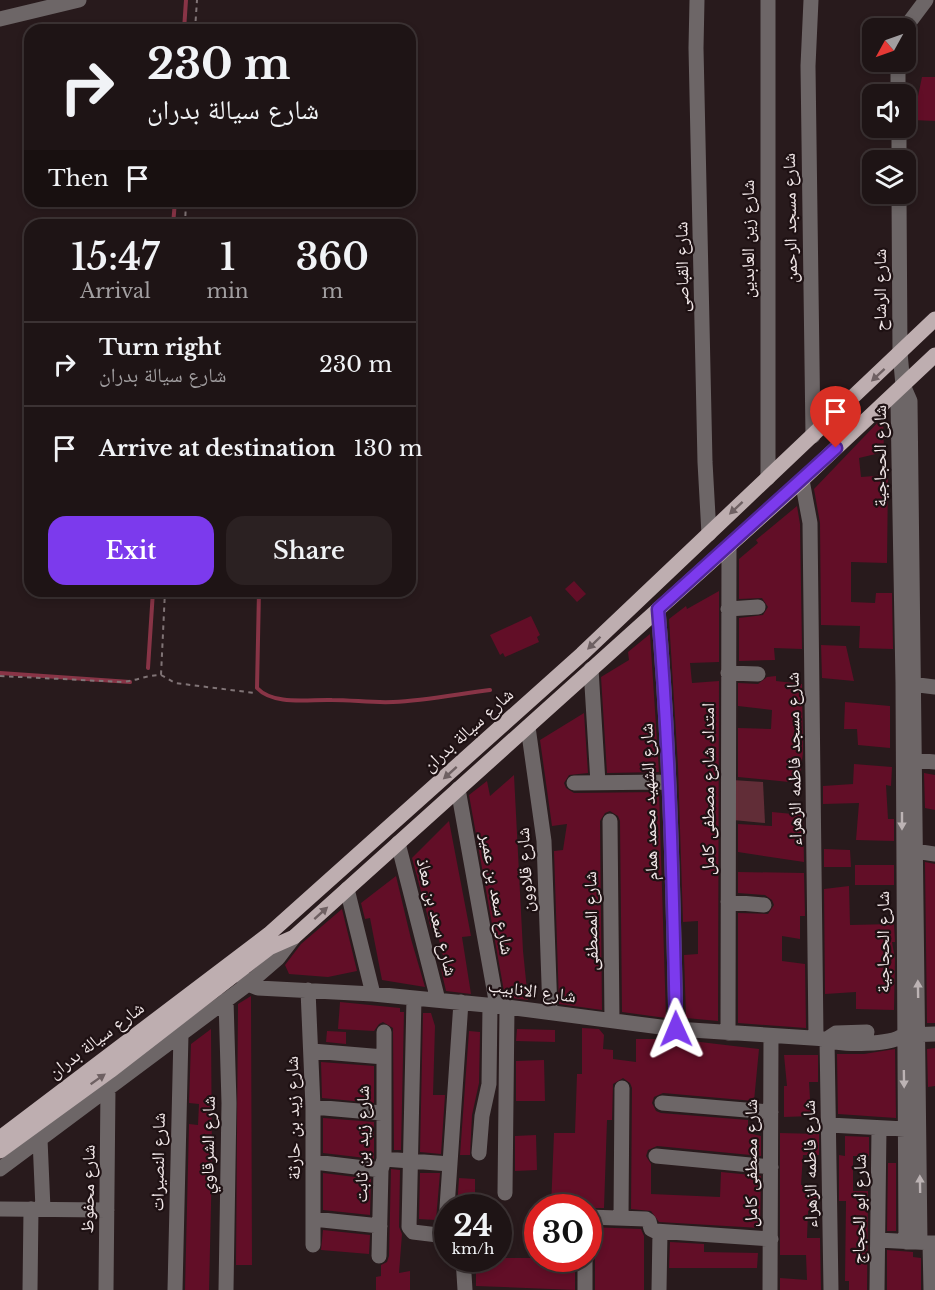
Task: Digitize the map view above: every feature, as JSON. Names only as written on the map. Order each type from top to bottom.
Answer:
[{"type":"main road","name":"شارع سيالة بدران","points":[[0,1138],[269,934],[582,654],[935,319]]},
{"type":"main road","name":"شارع سيالة بدران","points":[[0,1151],[243,978],[269,948],[294,937],[802,480],[935,355]]},
{"type":"main road","points":[[416,803],[433,812]]},
{"type":"street","points":[[0,19],[79,0]]},
{"type":"street","name":"شارع القباصى","points":[[698,0],[697,60],[705,462],[709,534]]},
{"type":"street","name":"شارع زين العابدين","points":[[768,0],[768,478]]},
{"type":"street","name":"شارع مسجد الرحمن","points":[[811,0],[808,66],[813,436]]},
{"type":"street","points":[[912,18],[926,0]]},
{"type":"street","name":"شارع الرشاح","points":[[899,204],[900,353],[903,385]]},
{"type":"street","name":"شارع الحجاجية","points":[[903,385],[898,404],[908,684],[911,1035],[920,1155],[923,1242],[931,1290]]},
{"type":"street","name":"شارع مسجد فاطمه الزهراء","points":[[802,480],[810,523],[822,1038]]},
{"type":"street","name":"امتداد شارع مصطفى كامل","points":[[728,1033],[729,546]]},
{"type":"street","points":[[728,609],[758,607]]},
{"type":"street","name":"شارع الشهيد محمد همام","points":[[658,609],[664,672],[676,1029]]},
{"type":"street","points":[[591,669],[598,783]]},
{"type":"street","points":[[728,673],[758,674]]},
{"type":"street","points":[[908,684],[935,687]]},
{"type":"street","name":"شارع الحجاجية","points":[[908,684],[914,760],[909,850]]},
{"type":"street","name":"شارع قلاوون","points":[[528,727],[544,841],[550,1012]]},
{"type":"street","points":[[914,760],[935,762]]},
{"type":"street","points":[[574,783],[668,782]]},
{"type":"street","name":"شارع سعد بن عمير","points":[[458,789],[498,1006]]},
{"type":"street","name":"شارع المصطفى","points":[[610,821],[612,1020]]},
{"type":"street","name":"شارع سعد بن معاذ","points":[[398,843],[438,1000]]},
{"type":"street","points":[[909,850],[935,854]]},
{"type":"street","points":[[347,889],[373,994]]},
{"type":"street","points":[[728,902],[764,905]]},
{"type":"street","name":"شارع الانابيب","points":[[243,978],[269,990],[373,994],[461,1002],[676,1029],[822,1038],[837,1043],[896,1041],[911,1035],[935,1034]]},
{"type":"street","name":"شارع سيالة بدران","points":[[0,1169],[226,1000],[243,978]]},
{"type":"street","name":"شارع زيد بن حارثة","points":[[308,990],[312,1051],[313,1245]]},
{"type":"street","points":[[414,998],[409,1227],[416,1233],[434,1236]]},
{"type":"street","name":"شارع الشرقاوي","points":[[226,1000],[229,1102],[226,1290]]},
{"type":"street","points":[[448,1194],[461,1002]]},
{"type":"street","points":[[479,1153],[483,1107],[489,1084],[498,1006]]},
{"type":"street","points":[[498,1006],[505,1193]]},
{"type":"street","name":"شارع زيد بن ثابت","points":[[379,1256],[384,1032]]},
{"type":"street","name":"شارع النصيرات","points":[[175,1290],[181,1034]]},
{"type":"street","name":"شارع الحجاجية","points":[[911,1035],[905,1129],[920,1155]]},
{"type":"street","name":"شارع مصطفى كامل","points":[[770,1290],[771,1036]]},
{"type":"street","name":"شارع فاطمه الزهراء","points":[[822,1038],[829,1125],[831,1290]]},
{"type":"street","points":[[312,1051],[384,1057]]},
{"type":"street","name":"شارع محفوظ","points":[[106,1290],[108,1088]]},
{"type":"street","points":[[621,1218],[622,1088]]},
{"type":"street","points":[[662,1103],[771,1112]]},
{"type":"street","points":[[313,1107],[382,1113]]},
{"type":"street","points":[[829,1125],[905,1129]]},
{"type":"street","name":"شارع ابو الحجاج","points":[[877,1290],[879,1128]]},
{"type":"street","points":[[30,1290],[40,1139]]},
{"type":"street","points":[[656,1156],[771,1167]]},
{"type":"street","points":[[314,1162],[382,1165],[411,1161],[450,1164]]},
{"type":"street","points":[[0,1209],[107,1210]]},
{"type":"street","points":[[602,1217],[648,1220],[651,1230],[660,1232],[771,1239]]},
{"type":"street","points":[[314,1219],[380,1226]]},
{"type":"street","points":[[659,1290],[660,1232]]},
{"type":"street","points":[[878,1240],[923,1242]]},
{"type":"street","points":[[464,1272],[465,1290]]},
{"type":"street","points":[[585,1272],[585,1290]]},
{"type":"path","points":[[195,24],[197,0]]},
{"type":"path","points":[[161,675],[165,597]]},
{"type":"path","points":[[0,676],[122,682],[136,681],[147,675],[161,675],[175,682],[255,693]]},
{"type":"shaded area","points":[[732,780],[763,782],[765,823],[733,820]]},
{"type":"building","points":[[922,77],[935,77],[935,121],[916,120],[916,106]]},
{"type":"building","points":[[883,417],[884,452],[859,458],[861,477],[888,475],[887,563],[851,562],[851,602],[875,603],[876,593],[892,593],[893,649],[859,648],[860,626],[821,625],[820,523],[814,489]]},
{"type":"building","points":[[797,506],[800,524],[802,649],[774,648],[775,660],[739,661],[739,618],[763,615],[768,607],[762,598],[739,599],[739,559],[758,543],[756,540]]},
{"type":"building","points":[[574,581],[586,594],[577,602],[565,589]]},
{"type":"building","points":[[719,591],[719,662],[690,663],[692,683],[719,681],[718,1021],[686,1018],[684,955],[698,954],[698,921],[683,922],[678,766],[669,619],[686,606],[687,609]]},
{"type":"building","points":[[531,616],[540,635],[537,637],[539,642],[505,657],[503,653],[500,655],[490,635]]},
{"type":"building","points":[[650,634],[659,772],[607,773],[601,677],[629,660],[628,652]]},
{"type":"building","points":[[821,645],[846,646],[854,681],[822,678]]},
{"type":"building","points":[[776,676],[776,681],[802,684],[803,753],[799,783],[738,777],[738,728],[771,729],[772,710],[738,706],[738,683],[758,684],[767,677]]},
{"type":"building","points":[[845,702],[890,706],[890,748],[858,745],[857,729],[844,729]]},
{"type":"building","points":[[584,713],[588,773],[569,775],[564,783],[566,788],[574,793],[659,792],[666,1018],[622,1012],[620,821],[618,816],[610,811],[605,813],[600,821],[602,1010],[559,1004],[554,851],[563,850],[567,824],[552,826],[540,740]]},
{"type":"building","points":[[854,764],[892,767],[891,786],[886,785],[888,819],[894,819],[894,841],[856,840],[859,803],[823,804],[823,786],[853,784]]},
{"type":"building","points":[[924,773],[935,775],[935,810],[925,808]]},
{"type":"building","points":[[514,775],[523,951],[528,1000],[505,997],[469,795],[487,781],[490,796]]},
{"type":"building","points":[[772,812],[803,815],[804,862],[738,852],[738,824],[772,826]]},
{"type":"building","points":[[449,821],[471,936],[462,937],[471,994],[446,991],[441,969],[446,968],[436,928],[431,929],[412,858]]},
{"type":"building","points":[[824,849],[850,850],[851,867],[824,867]]},
{"type":"building","points":[[925,862],[935,864],[935,1023],[927,1023]]},
{"type":"building","points":[[855,865],[894,865],[894,885],[855,885]]},
{"type":"building","points":[[738,872],[804,873],[805,916],[800,916],[800,939],[782,936],[782,961],[805,964],[806,1028],[738,1023],[738,913],[768,914],[774,905],[772,900],[765,895],[738,893]]},
{"type":"building","points":[[396,876],[425,987],[382,980],[370,918],[365,919],[361,903]]},
{"type":"building","points":[[849,886],[850,925],[894,924],[895,942],[892,942],[895,959],[894,1010],[856,1009],[856,992],[825,994],[824,889]]},
{"type":"building","points":[[342,909],[357,971],[328,977],[289,974],[285,965],[301,944]]},
{"type":"building","points":[[251,996],[252,1265],[236,1265],[238,1004]]},
{"type":"building","points":[[340,1002],[400,1008],[400,1012],[404,1012],[401,1150],[394,1150],[393,1028],[383,1022],[374,1031],[338,1029]]},
{"type":"building","points":[[423,1013],[431,1013],[435,1026],[433,1095],[445,1095],[441,1154],[420,1152]]},
{"type":"building","points":[[582,1028],[599,1029],[604,1035],[603,1049],[613,1050],[613,1059],[636,1062],[636,1039],[658,1039],[658,1037],[759,1049],[754,1101],[663,1093],[654,1097],[652,1103],[656,1111],[661,1113],[748,1120],[748,1133],[761,1136],[761,1156],[657,1146],[648,1150],[646,1156],[651,1164],[651,1194],[720,1197],[721,1172],[761,1176],[760,1228],[659,1222],[651,1211],[631,1209],[632,1088],[630,1083],[623,1078],[613,1084],[612,1120],[607,1120],[604,1208],[602,1208],[602,1194],[552,1194],[554,1133],[575,1133],[577,1074],[582,1074]]},
{"type":"building","points":[[211,1029],[212,1163],[209,1290],[185,1290],[189,1124],[198,1125],[199,1104],[189,1103],[191,1044]]},
{"type":"building","points":[[517,1029],[555,1030],[555,1042],[516,1041]]},
{"type":"building","points":[[327,1031],[346,1032],[346,1044],[326,1042]]},
{"type":"building","points":[[469,1031],[480,1032],[479,1083],[472,1115],[470,1155],[460,1155]]},
{"type":"building","points":[[935,1048],[935,1086],[928,1087],[927,1049]]},
{"type":"building","points":[[895,1049],[896,1118],[838,1114],[837,1054],[864,1054]]},
{"type":"building","points":[[784,1055],[818,1055],[818,1082],[809,1082],[811,1116],[784,1117],[784,1086],[787,1086]]},
{"type":"building","points":[[544,1060],[545,1101],[516,1101],[516,1061]]},
{"type":"building","points":[[321,1062],[374,1066],[374,1103],[322,1098]]},
{"type":"building","points":[[323,1118],[374,1122],[374,1159],[323,1153]]},
{"type":"building","points":[[780,1133],[819,1134],[819,1155],[803,1155],[801,1185],[816,1185],[818,1211],[808,1211],[807,1238],[820,1238],[821,1290],[780,1290],[780,1278],[807,1280],[806,1255],[780,1255]]},
{"type":"building","points":[[536,1135],[537,1170],[515,1171],[515,1136]]},
{"type":"building","points":[[845,1136],[869,1137],[869,1156],[853,1156],[853,1191],[868,1191],[867,1290],[849,1290],[849,1281],[845,1281],[846,1201],[839,1201],[839,1155],[845,1156]]},
{"type":"building","points":[[888,1163],[896,1163],[896,1231],[887,1231]]},
{"type":"building","points":[[391,1169],[400,1170],[399,1227],[402,1234],[399,1273],[410,1271],[410,1290],[376,1290],[376,1277],[381,1276],[381,1265],[387,1262],[389,1256]]},
{"type":"building","points":[[323,1173],[371,1179],[370,1215],[323,1210]]},
{"type":"building","points":[[420,1173],[440,1173],[438,1194],[434,1194],[434,1220],[419,1219]]},
{"type":"building","points":[[459,1178],[475,1179],[475,1194],[458,1194]]},
{"type":"building","points":[[602,1228],[641,1229],[644,1236],[644,1290],[595,1290],[595,1272],[602,1272]]},
{"type":"building","points":[[323,1230],[370,1235],[369,1254],[321,1250]]},
{"type":"building","points":[[670,1242],[704,1244],[704,1252],[758,1253],[757,1268],[669,1268]]},
{"type":"building","points":[[887,1250],[913,1252],[913,1257],[921,1258],[921,1290],[887,1290]]},
{"type":"building","points":[[512,1258],[524,1258],[524,1272],[575,1272],[575,1290],[476,1286],[476,1272],[512,1272]]},
{"type":"waterway","points":[[184,24],[186,0]]},
{"type":"waterway","points":[[174,207],[174,219]]},
{"type":"waterway","points":[[148,668],[153,597]]},
{"type":"waterway","points":[[259,597],[257,688],[264,694],[293,700],[393,702],[490,690]]},
{"type":"waterway","points":[[0,673],[130,682]]},
{"type":"route","points":[[676,1029],[664,672],[658,609],[836,448]]}]
